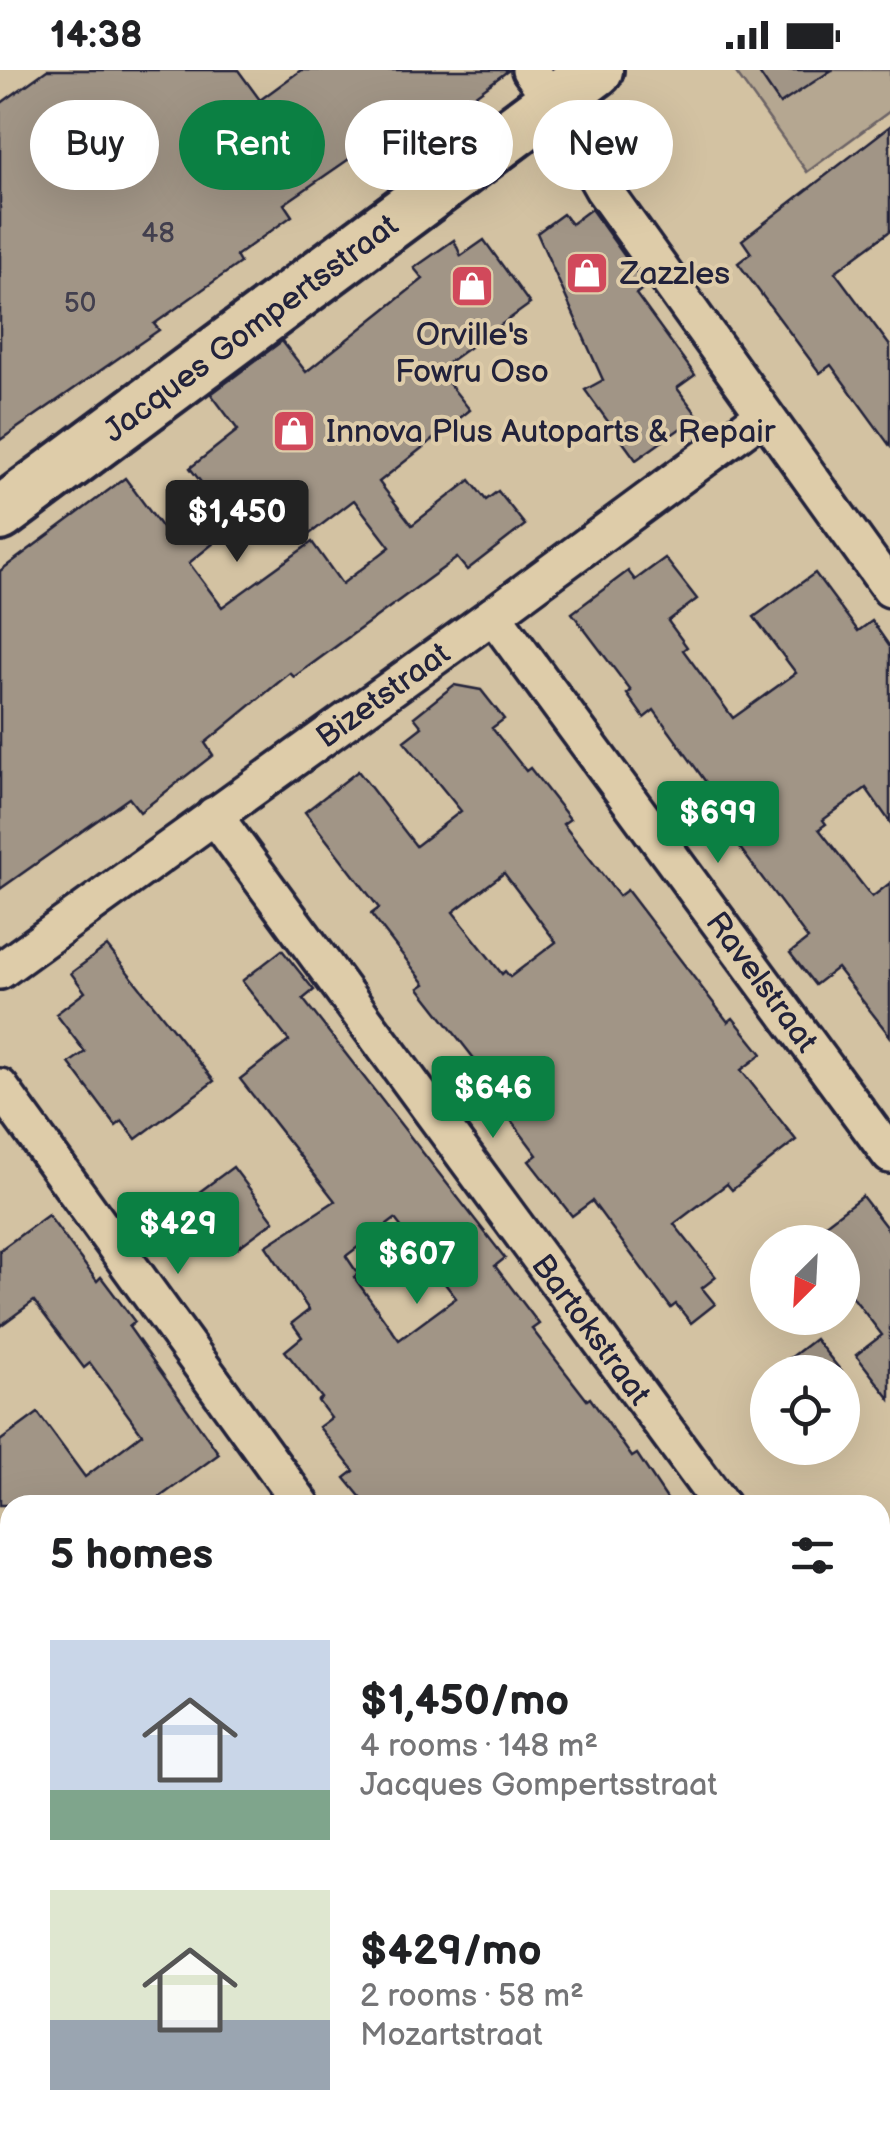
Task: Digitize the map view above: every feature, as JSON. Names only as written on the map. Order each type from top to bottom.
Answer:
[{"type":"street","name":"Jacques Gompertsstraat","points":[[0,514],[542,86],[596,70]]},
{"type":"street","points":[[542,86],[604,189],[890,589]]},
{"type":"street","name":"Bizetstraat","points":[[0,971],[493,615],[763,414]]},
{"type":"street","name":"Ravelstraat","points":[[493,615],[890,1155]]},
{"type":"street","name":"Bartokstraat","points":[[214,814],[713,1495]]},
{"type":"street","points":[[0,1087],[295,1495]]},
{"type":"shaded area","points":[[734,70],[890,70],[890,111],[807,172]]},
{"type":"building","points":[[47,70],[238,70],[260,100],[179,100],[179,190],[304,190],[284,204],[292,216],[236,256],[240,263],[154,324],[159,330],[0,440],[0,104]]},
{"type":"building","points":[[301,70],[509,70],[469,100],[345,100],[345,162],[325,176],[325,100],[260,100]]},
{"type":"building","points":[[757,70],[832,70],[780,104]]},
{"type":"building","points":[[890,126],[890,231],[835,272],[890,346],[890,446],[831,365],[820,373],[738,263],[751,253],[742,240]]},
{"type":"building","points":[[591,209],[646,286],[636,294],[695,375],[677,388],[698,416],[636,460],[585,390],[603,380],[537,233],[563,214],[571,224]]},
{"type":"building","points":[[454,240],[461,256],[484,240],[530,304],[438,370],[470,410],[379,482],[412,525],[470,480],[486,500],[498,491],[525,525],[467,570],[457,558],[294,677],[290,673],[205,743],[213,755],[140,812],[129,798],[0,889],[0,571],[125,478],[171,540],[217,503],[190,468],[238,430],[211,394],[282,341],[306,372],[423,279],[414,268]],"holes":[[[271,497],[303,539],[354,500],[390,547],[342,584],[312,542],[222,607],[189,563]]]},
{"type":"building","points":[[665,558],[697,599],[668,621],[687,647],[683,650],[733,718],[796,673],[754,617],[815,573],[858,631],[872,621],[890,647],[890,822],[866,788],[823,820],[826,824],[819,829],[872,897],[890,883],[890,1036],[837,968],[815,985],[790,953],[808,939],[722,824],[731,817],[654,710],[644,718],[627,694],[631,691],[572,613],[628,571],[635,580]]},
{"type":"building","points":[[454,685],[481,690],[504,719],[492,728],[570,819],[563,824],[619,896],[627,890],[728,1022],[733,1018],[762,1054],[741,1070],[796,1140],[732,1190],[727,1184],[674,1224],[716,1277],[702,1288],[715,1304],[691,1323],[676,1304],[671,1308],[592,1201],[572,1216],[529,1161],[537,1155],[489,1091],[493,1088],[476,1061],[419,988],[425,984],[371,914],[379,908],[305,812],[358,771],[416,846],[461,811],[404,741],[422,727],[414,717]],"holes":[[[504,873],[556,942],[510,977],[505,971],[502,974],[453,912]]]},
{"type":"building","points":[[107,946],[214,1081],[136,1139],[122,1121],[116,1126],[69,1063],[85,1052],[56,1014],[85,992],[71,973]]},
{"type":"building","points":[[282,950],[314,990],[303,999],[505,1258],[495,1266],[539,1324],[532,1329],[587,1400],[590,1398],[632,1457],[637,1454],[664,1495],[359,1495],[345,1478],[354,1471],[319,1427],[331,1418],[318,1401],[322,1398],[285,1351],[302,1337],[292,1323],[309,1310],[266,1246],[335,1201],[240,1079],[289,1041],[242,981]],"holes":[[[395,1219],[456,1298],[399,1340],[354,1277],[358,1274],[346,1256]]]},
{"type":"building","points":[[233,1167],[274,1221],[236,1249],[223,1232],[212,1241],[183,1204]]},
{"type":"building","points":[[862,1196],[890,1232],[890,1399],[860,1355],[856,1355],[882,1335],[860,1306],[860,1225],[824,1225]]},
{"type":"building","points":[[48,1215],[97,1281],[101,1277],[135,1322],[129,1327],[219,1454],[163,1495],[0,1495],[0,1441],[38,1413],[85,1477],[142,1434],[90,1363],[84,1368],[34,1301],[0,1326],[0,1250]]},
{"type":"building","points":[[815,1339],[828,1355],[794,1355]]},
{"type":"place","name":"Zazzles","points":[[587,273]]},
{"type":"place","name":"Orville's Fowru Oso","points":[[472,286]]},
{"type":"place","name":"Innova Plus Autoparts & Repair","points":[[294,431]]}]
